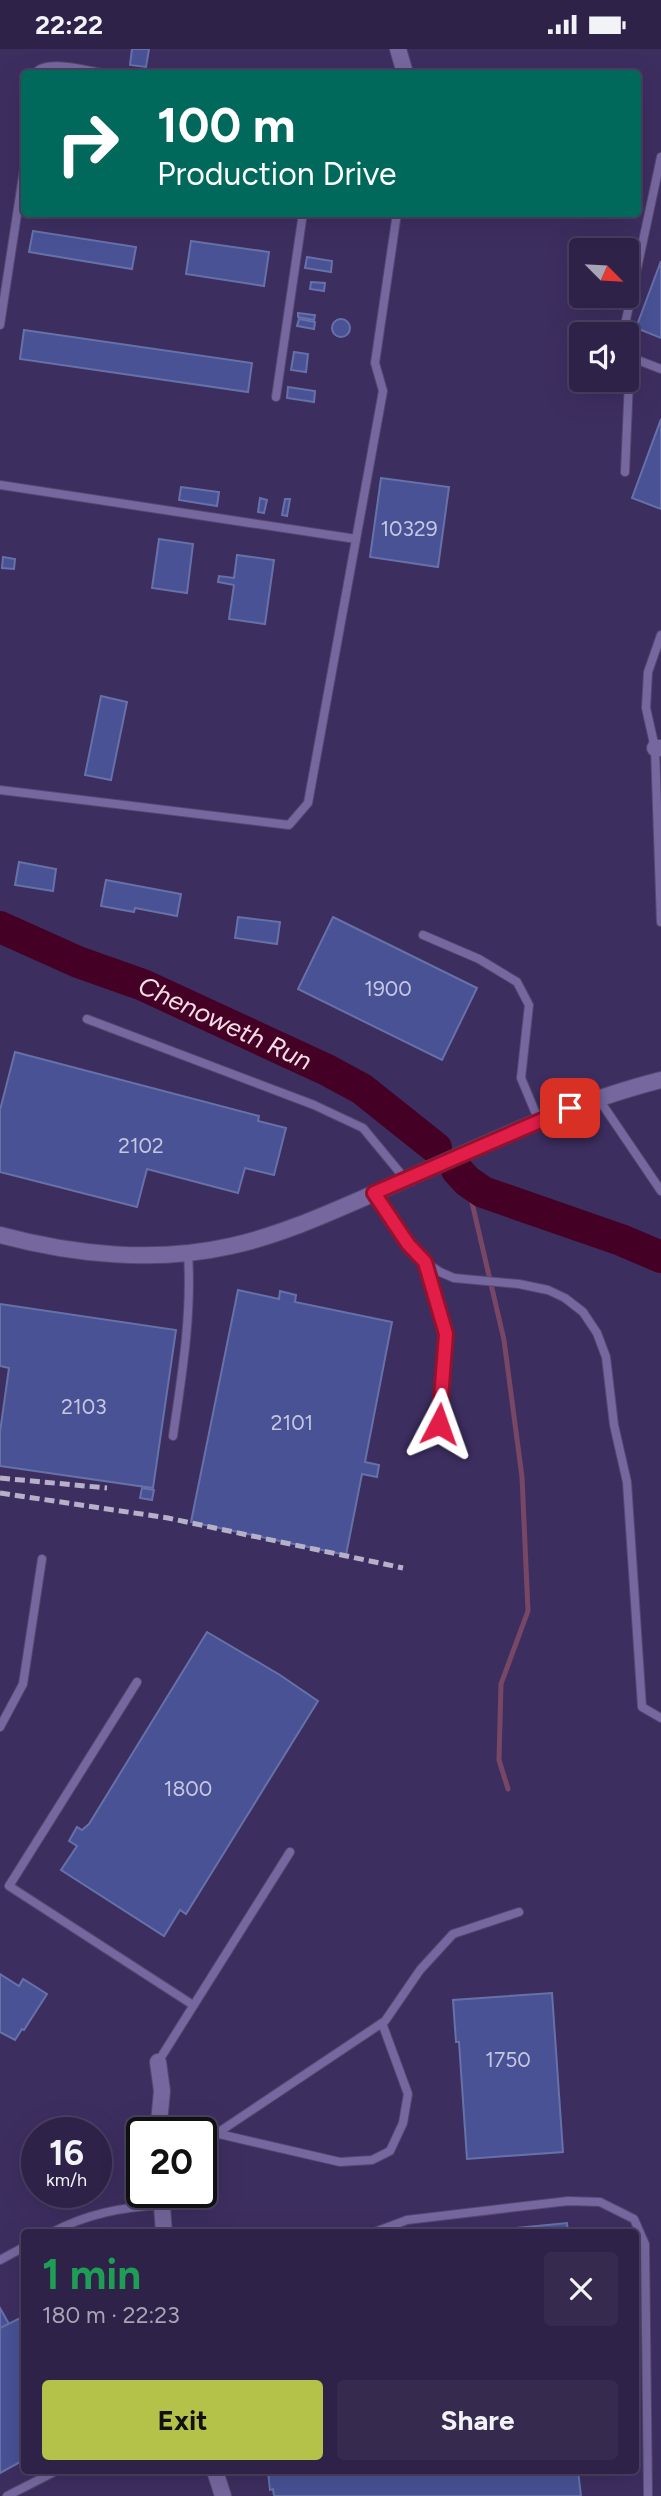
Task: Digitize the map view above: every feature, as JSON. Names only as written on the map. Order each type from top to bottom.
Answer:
[{"type":"street","points":[[398,49],[404,70]]},
{"type":"street","points":[[0,1235],[85,1252],[140,1255],[188,1253],[231,1247],[259,1239],[374,1193],[598,1098],[661,1080]]},
{"type":"street","points":[[158,2062],[162,2091],[160,2117]]},
{"type":"street","points":[[163,2208],[164,2229]]},
{"type":"street","points":[[216,2474],[223,2496]]},
{"type":"lane","points":[[38,70],[49,65],[83,70]]},
{"type":"lane","points":[[626,322],[661,157]]},
{"type":"lane","points":[[0,325],[21,188]]},
{"type":"lane","points":[[276,397],[302,217]]},
{"type":"lane","points":[[0,790],[289,825],[307,803],[383,391],[375,363],[396,217]]},
{"type":"lane","points":[[639,358],[661,369]]},
{"type":"lane","points":[[625,473],[627,392]]},
{"type":"lane","points":[[0,485],[356,539]]},
{"type":"lane","points":[[661,635],[648,672],[646,708],[658,748],[661,922]]},
{"type":"lane","points":[[423,935],[480,959],[517,982],[529,1005],[521,1078],[539,1121]]},
{"type":"lane","points":[[87,1019],[314,1105],[363,1128],[405,1179]]},
{"type":"lane","points":[[598,1098],[661,1191]]},
{"type":"lane","points":[[374,1193],[408,1244],[425,1262],[440,1272],[454,1278],[548,1290],[565,1298],[583,1313],[597,1333],[606,1357],[614,1425],[627,1482],[642,1707],[661,1719]]},
{"type":"lane","points":[[173,1436],[187,1337],[190,1287],[188,1253]]},
{"type":"lane","points":[[425,1262],[446,1334],[439,1424]]},
{"type":"lane","points":[[0,1727],[4,1710],[23,1684],[42,1559]]},
{"type":"lane","points":[[137,1682],[9,1886],[193,2005]]},
{"type":"lane","points":[[158,2062],[290,1852]]},
{"type":"lane","points":[[219,2134],[382,2023],[420,1970],[453,1934],[519,1912]]},
{"type":"lane","points":[[219,2134],[340,2162],[372,2160],[390,2151],[403,2123],[408,2094],[382,2023]]},
{"type":"lane","points":[[383,2229],[407,2220],[568,2201],[600,2202],[634,2219],[638,2229]]},
{"type":"lane","points":[[59,2229],[108,2210],[126,2206]]},
{"type":"lane","points":[[639,2230],[645,2244],[648,2496]]},
{"type":"lane","points":[[0,2260],[21,2249]]},
{"type":"lane","points":[[7,2496],[50,2474]]},
{"type":"building","points":[[132,49],[149,49],[146,67],[130,65]]},
{"type":"building","points":[[33,231],[136,247],[132,269],[29,252]]},
{"type":"building","points":[[191,241],[269,252],[264,286],[186,274]]},
{"type":"building","points":[[307,257],[332,261],[331,272],[305,268]]},
{"type":"building","points":[[661,261],[661,338],[639,329],[638,322]]},
{"type":"building","points":[[311,282],[325,283],[324,291],[310,289]]},
{"type":"building","points":[[298,313],[315,315],[314,320],[298,317]]},
{"type":"building","points":[[299,319],[315,322],[314,329],[297,326]]},
{"type":"building","points":[[341,319],[347,322],[350,328],[347,334],[341,337],[335,334],[332,328],[335,322]]},
{"type":"building","points":[[24,330],[252,363],[248,392],[20,359]]},
{"type":"building","points":[[294,352],[308,354],[306,372],[291,370]]},
{"type":"building","points":[[288,387],[315,391],[314,402],[287,398]]},
{"type":"building","points":[[661,419],[661,509],[632,498]]},
{"type":"building","points":[[381,478],[449,487],[438,567],[370,557]]},
{"type":"building","points":[[181,487],[219,492],[217,506],[179,500]]},
{"type":"building","points":[[260,498],[267,500],[264,513],[258,512]]},
{"type":"building","points":[[285,499],[290,499],[287,516],[282,515]]},
{"type":"building","points":[[159,539],[193,544],[187,593],[152,588]]},
{"type":"building","points":[[237,555],[274,560],[265,624],[229,619],[234,585],[218,582],[219,576],[234,578]]},
{"type":"building","points":[[3,557],[15,559],[14,569],[2,568]]},
{"type":"building","points":[[101,696],[127,702],[111,780],[85,775]]},
{"type":"building","points":[[19,862],[56,869],[53,891],[15,885]]},
{"type":"building","points":[[106,880],[181,894],[177,916],[135,908],[134,912],[101,906]]},
{"type":"building","points":[[238,917],[280,922],[277,944],[235,938]]},
{"type":"building","points":[[333,917],[477,988],[442,1060],[298,989]]},
{"type":"building","points":[[15,1052],[259,1116],[258,1121],[286,1128],[274,1175],[245,1168],[238,1193],[147,1169],[137,1207],[0,1172],[0,1110]]},
{"type":"building","points":[[238,1290],[279,1299],[280,1291],[296,1295],[295,1302],[392,1322],[365,1462],[379,1465],[377,1477],[362,1474],[346,1555],[191,1522]]},
{"type":"building","points":[[0,1304],[176,1330],[153,1488],[0,1466],[0,1432],[9,1368],[0,1366]]},
{"type":"building","points":[[142,1488],[154,1490],[152,1500],[140,1498]]},
{"type":"building","points":[[207,1632],[318,1701],[186,1914],[180,1910],[164,1936],[61,1870],[77,1846],[69,1841],[77,1827],[82,1830],[89,1824]]},
{"type":"building","points":[[0,1974],[19,1986],[23,1979],[47,1994],[15,2040],[0,2032]]},
{"type":"building","points":[[552,1993],[563,2152],[467,2159],[459,2042],[456,2042],[453,2000]]},
{"type":"building","points":[[567,2223],[568,2229],[505,2229]]},
{"type":"building","points":[[0,2308],[9,2324],[0,2328]]},
{"type":"building","points":[[21,2318],[21,2462],[0,2473],[0,2328]]},
{"type":"building","points":[[268,2474],[578,2474],[581,2496],[274,2496],[273,2489],[270,2490]]},
{"type":"waterway","name":"Chenoweth Run","points":[[0,927],[78,962],[143,985],[327,1070],[362,1089],[436,1148]]},
{"type":"waterway","name":"Chenoweth Run","points":[[457,1170],[483,1192],[621,1240],[661,1257]]},
{"type":"waterway","points":[[467,1181],[504,1340],[522,1477],[528,1611],[501,1684],[499,1760],[508,1789]]},
{"type":"railway","points":[[0,1478],[107,1488]]},
{"type":"railway","points":[[0,1493],[168,1518],[403,1568]]},
{"type":"route","points":[[439,1424],[446,1334],[425,1262],[408,1244],[374,1193],[570,1108]]}]
